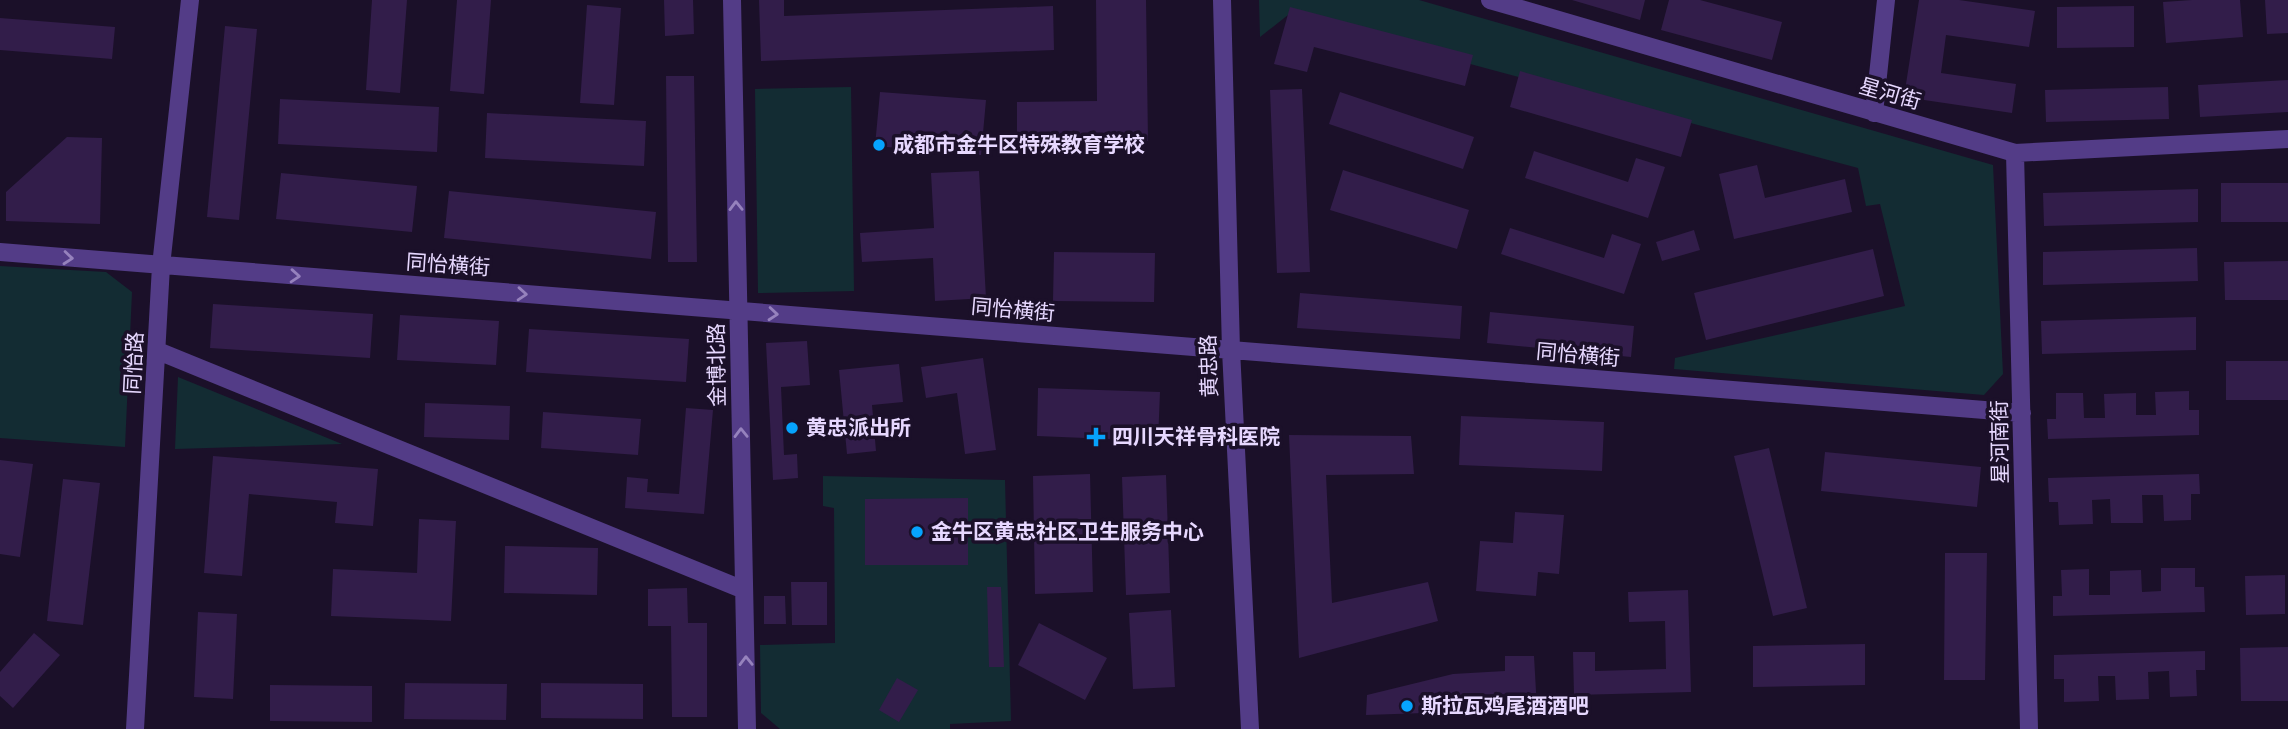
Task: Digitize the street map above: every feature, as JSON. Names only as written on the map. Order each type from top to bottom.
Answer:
[{"type":"street","name":"同怡路","points":[[135,729],[161,265],[190,0]]},
{"type":"street","name":"金博北路","points":[[732,0],[747,729]]},
{"type":"street","name":"黄忠路","points":[[1222,0],[1231,350],[1250,729]]},
{"type":"street","name":"星河街","points":[[1490,0],[2015,153],[2288,139]]},
{"type":"street","points":[[1874,113],[1886,0]]},
{"type":"street","name":"星河南街","points":[[2015,153],[2029,729]]},
{"type":"street","name":"同怡横街","points":[[0,252],[2022,413]]},
{"type":"street","points":[[158,351],[744,590]]},
{"type":"shaded area","points":[[1259,0],[1419,0],[1993,165],[2003,374],[1984,395],[1674,369],[1675,358],[1905,306],[1880,204],[1866,206],[1858,168],[1288,15],[1260,37]]},
{"type":"shaded area","points":[[851,87],[854,291],[758,293],[755,89]]},
{"type":"shaded area","points":[[0,266],[106,272],[132,292],[125,447],[0,438]]},
{"type":"shaded area","points":[[178,377],[342,444],[175,449]]},
{"type":"shaded area","points":[[823,476],[1005,480],[1011,721],[950,724],[950,729],[780,729],[761,713],[760,645],[835,643],[834,508],[823,506]]},
{"type":"building","points":[[372,0],[407,0],[400,93],[366,90]]},
{"type":"building","points":[[457,0],[491,0],[484,94],[450,91]]},
{"type":"building","points":[[664,0],[693,0],[694,34],[665,36]]},
{"type":"building","points":[[759,0],[784,0],[784,16],[1053,6],[1054,50],[761,61]]},
{"type":"building","points":[[1096,0],[1146,0],[1148,141],[1017,143],[1017,102],[1097,101]]},
{"type":"building","points":[[1572,0],[1645,0],[1640,20]]},
{"type":"building","points":[[1669,0],[1700,0],[1782,22],[1772,60],[1661,30]]},
{"type":"building","points":[[1919,0],[1959,0],[2035,11],[2029,47],[1946,35],[1941,73],[2016,84],[2012,113],[1904,97]]},
{"type":"building","points":[[2240,0],[2243,37],[2166,43],[2163,2]]},
{"type":"building","points":[[2265,0],[2288,0],[2288,33],[2267,34]]},
{"type":"building","points":[[587,5],[621,8],[614,105],[580,103]]},
{"type":"building","points":[[2134,6],[2134,47],[2057,48],[2057,7]]},
{"type":"building","points":[[1290,7],[1473,55],[1465,86],[1314,47],[1307,72],[1274,64]]},
{"type":"building","points":[[0,18],[115,27],[112,59],[0,50]]},
{"type":"building","points":[[225,26],[257,29],[239,220],[207,217]]},
{"type":"building","points":[[1520,71],[1692,120],[1681,157],[1510,107]]},
{"type":"building","points":[[666,76],[694,76],[697,262],[668,262]]},
{"type":"building","points":[[2288,80],[2288,112],[2200,117],[2198,85]]},
{"type":"building","points":[[2168,87],[2169,119],[2046,122],[2045,90]]},
{"type":"building","points":[[1302,89],[1310,272],[1277,273],[1270,90]]},
{"type":"building","points":[[880,92],[986,100],[981,155],[875,146]]},
{"type":"building","points":[[1340,92],[1474,137],[1463,169],[1329,124]]},
{"type":"building","points":[[280,99],[439,107],[437,152],[278,144]]},
{"type":"building","points":[[487,113],[646,121],[644,166],[485,158]]},
{"type":"building","points":[[67,137],[102,138],[100,224],[6,221],[6,192]]},
{"type":"building","points":[[1534,151],[1628,182],[1636,158],[1665,167],[1648,218],[1525,178]]},
{"type":"building","points":[[1757,165],[1765,198],[1845,179],[1852,212],[1734,239],[1719,174]]},
{"type":"building","points":[[1343,170],[1469,210],[1457,249],[1330,210]]},
{"type":"building","points":[[979,171],[986,298],[935,301],[933,258],[862,262],[860,233],[934,228],[931,173]]},
{"type":"building","points":[[281,173],[417,186],[412,232],[276,219]]},
{"type":"building","points":[[2221,183],[2288,183],[2288,222],[2221,222]]},
{"type":"building","points":[[2198,189],[2198,222],[2044,226],[2043,193]]},
{"type":"building","points":[[449,191],[656,212],[651,259],[444,238]]},
{"type":"building","points":[[1510,228],[1604,258],[1612,234],[1641,244],[1624,294],[1501,254]]},
{"type":"building","points":[[1694,230],[1700,250],[1662,261],[1656,242]]},
{"type":"building","points":[[2197,248],[2198,281],[2043,285],[2043,252]]},
{"type":"building","points":[[1873,249],[1884,296],[1706,340],[1694,293]]},
{"type":"building","points":[[1054,252],[1155,253],[1154,302],[1053,301]]},
{"type":"building","points":[[2288,261],[2288,300],[2225,300],[2224,262]]},
{"type":"building","points":[[1300,293],[1462,306],[1460,339],[1297,328]]},
{"type":"building","points":[[213,304],[373,314],[370,358],[210,348]]},
{"type":"building","points":[[1490,312],[1634,326],[1631,357],[1487,343]]},
{"type":"building","points":[[400,315],[499,321],[496,365],[397,360]]},
{"type":"building","points":[[2196,317],[2196,350],[2042,354],[2041,321]]},
{"type":"building","points":[[529,329],[689,339],[686,382],[526,372]]},
{"type":"building","points":[[807,341],[810,385],[781,387],[784,455],[797,454],[798,478],[773,480],[766,343]]},
{"type":"building","points":[[983,358],[996,450],[965,454],[957,393],[926,398],[921,367]]},
{"type":"building","points":[[2226,361],[2288,361],[2288,400],[2226,400]]},
{"type":"building","points":[[899,364],[903,402],[872,405],[876,451],[847,454],[839,370]]},
{"type":"building","points":[[1038,388],[1160,392],[1158,441],[1037,436]]},
{"type":"building","points":[[2189,391],[2189,410],[2199,410],[2199,435],[2048,439],[2047,419],[2056,419],[2056,393],[2083,393],[2084,418],[2105,418],[2104,394],[2136,393],[2136,415],[2156,415],[2155,392]]},
{"type":"building","points":[[425,403],[510,406],[509,440],[424,437]]},
{"type":"building","points":[[686,408],[713,410],[704,514],[625,508],[627,477],[648,479],[647,492],[679,494]]},
{"type":"building","points":[[543,412],[641,419],[638,455],[541,448]]},
{"type":"building","points":[[1461,416],[1604,422],[1602,471],[1459,465]]},
{"type":"building","points":[[1289,435],[1411,436],[1414,474],[1326,475],[1332,603],[1428,582],[1438,621],[1299,658]]},
{"type":"building","points":[[1769,448],[1807,608],[1773,616],[1734,456]]},
{"type":"building","points":[[1825,452],[1981,467],[1977,507],[1821,491]]},
{"type":"building","points":[[213,456],[378,469],[373,526],[335,523],[337,502],[249,494],[242,576],[204,573]]},
{"type":"building","points":[[0,460],[33,464],[20,557],[0,554]]},
{"type":"building","points":[[1090,474],[1093,592],[1035,594],[1033,476]]},
{"type":"building","points":[[2199,474],[2200,494],[2191,494],[2191,520],[2164,521],[2163,495],[2142,495],[2143,523],[2111,523],[2110,499],[2092,500],[2093,524],[2059,525],[2058,502],[2049,502],[2048,478]]},
{"type":"building","points":[[1166,475],[1170,593],[1126,595],[1122,477]]},
{"type":"building","points":[[63,479],[100,483],[83,625],[47,621]]},
{"type":"building","name":"金牛区黄忠社区卫生服务中心","points":[[968,498],[968,565],[865,565],[865,499]]},
{"type":"building","points":[[1515,512],[1564,515],[1559,574],[1538,572],[1536,596],[1476,591],[1480,541],[1513,543]]},
{"type":"building","points":[[419,519],[456,521],[451,621],[331,616],[333,569],[417,573]]},
{"type":"building","points":[[505,546],[598,548],[597,595],[504,593]]},
{"type":"building","points":[[1945,553],[1987,553],[1985,680],[1944,680]]},
{"type":"building","points":[[2161,568],[2195,568],[2195,587],[2204,587],[2205,612],[2053,616],[2053,596],[2062,596],[2061,570],[2089,569],[2089,595],[2110,595],[2110,571],[2141,570],[2142,592],[2161,591]]},
{"type":"building","points":[[2285,575],[2285,614],[2246,615],[2245,576]]},
{"type":"building","points":[[791,582],[827,582],[827,625],[792,625]]},
{"type":"building","points":[[987,587],[1001,587],[1004,667],[989,667]]},
{"type":"building","points":[[687,588],[688,623],[707,623],[707,717],[672,717],[671,626],[648,626],[648,589]]},
{"type":"building","points":[[1688,590],[1691,692],[1574,695],[1573,652],[1595,652],[1595,671],[1666,669],[1665,621],[1629,622],[1628,592]]},
{"type":"building","points":[[764,596],[785,596],[786,624],[764,624]]},
{"type":"building","points":[[1171,610],[1175,687],[1133,689],[1129,613]]},
{"type":"building","points":[[198,612],[237,614],[233,699],[194,697]]},
{"type":"building","points":[[1039,623],[1107,658],[1085,700],[1018,665]]},
{"type":"building","points":[[34,633],[60,655],[13,708],[0,696],[0,672]]},
{"type":"building","points":[[1865,644],[1865,685],[1753,687],[1753,646]]},
{"type":"building","points":[[2288,647],[2288,701],[2241,701],[2240,648]]},
{"type":"building","points":[[2205,651],[2205,670],[2196,670],[2197,696],[2170,697],[2169,671],[2148,672],[2149,699],[2116,700],[2115,676],[2098,676],[2099,701],[2064,702],[2064,679],[2054,679],[2054,655]]},
{"type":"building","points":[[1505,656],[1534,656],[1537,709],[1366,715],[1367,695],[1453,674],[1505,671]]},
{"type":"building","points":[[897,678],[918,690],[899,722],[879,710]]},
{"type":"building","points":[[405,683],[507,684],[506,720],[404,719]]},
{"type":"building","points":[[541,683],[643,684],[643,719],[541,718]]},
{"type":"building","points":[[270,685],[372,686],[372,722],[270,721]]},
{"type":"place","name":"成都市金牛区特殊教育学校","points":[[879,145]]},
{"type":"place","name":"黄忠派出所","points":[[792,428]]},
{"type":"place","name":"四川天祥骨科医院","points":[[1096,437]]},
{"type":"place","name":"金牛区黄忠社区卫生服务中心","points":[[917,532]]},
{"type":"place","name":"斯拉瓦鸡尾酒酒吧","points":[[1407,706]]}]
